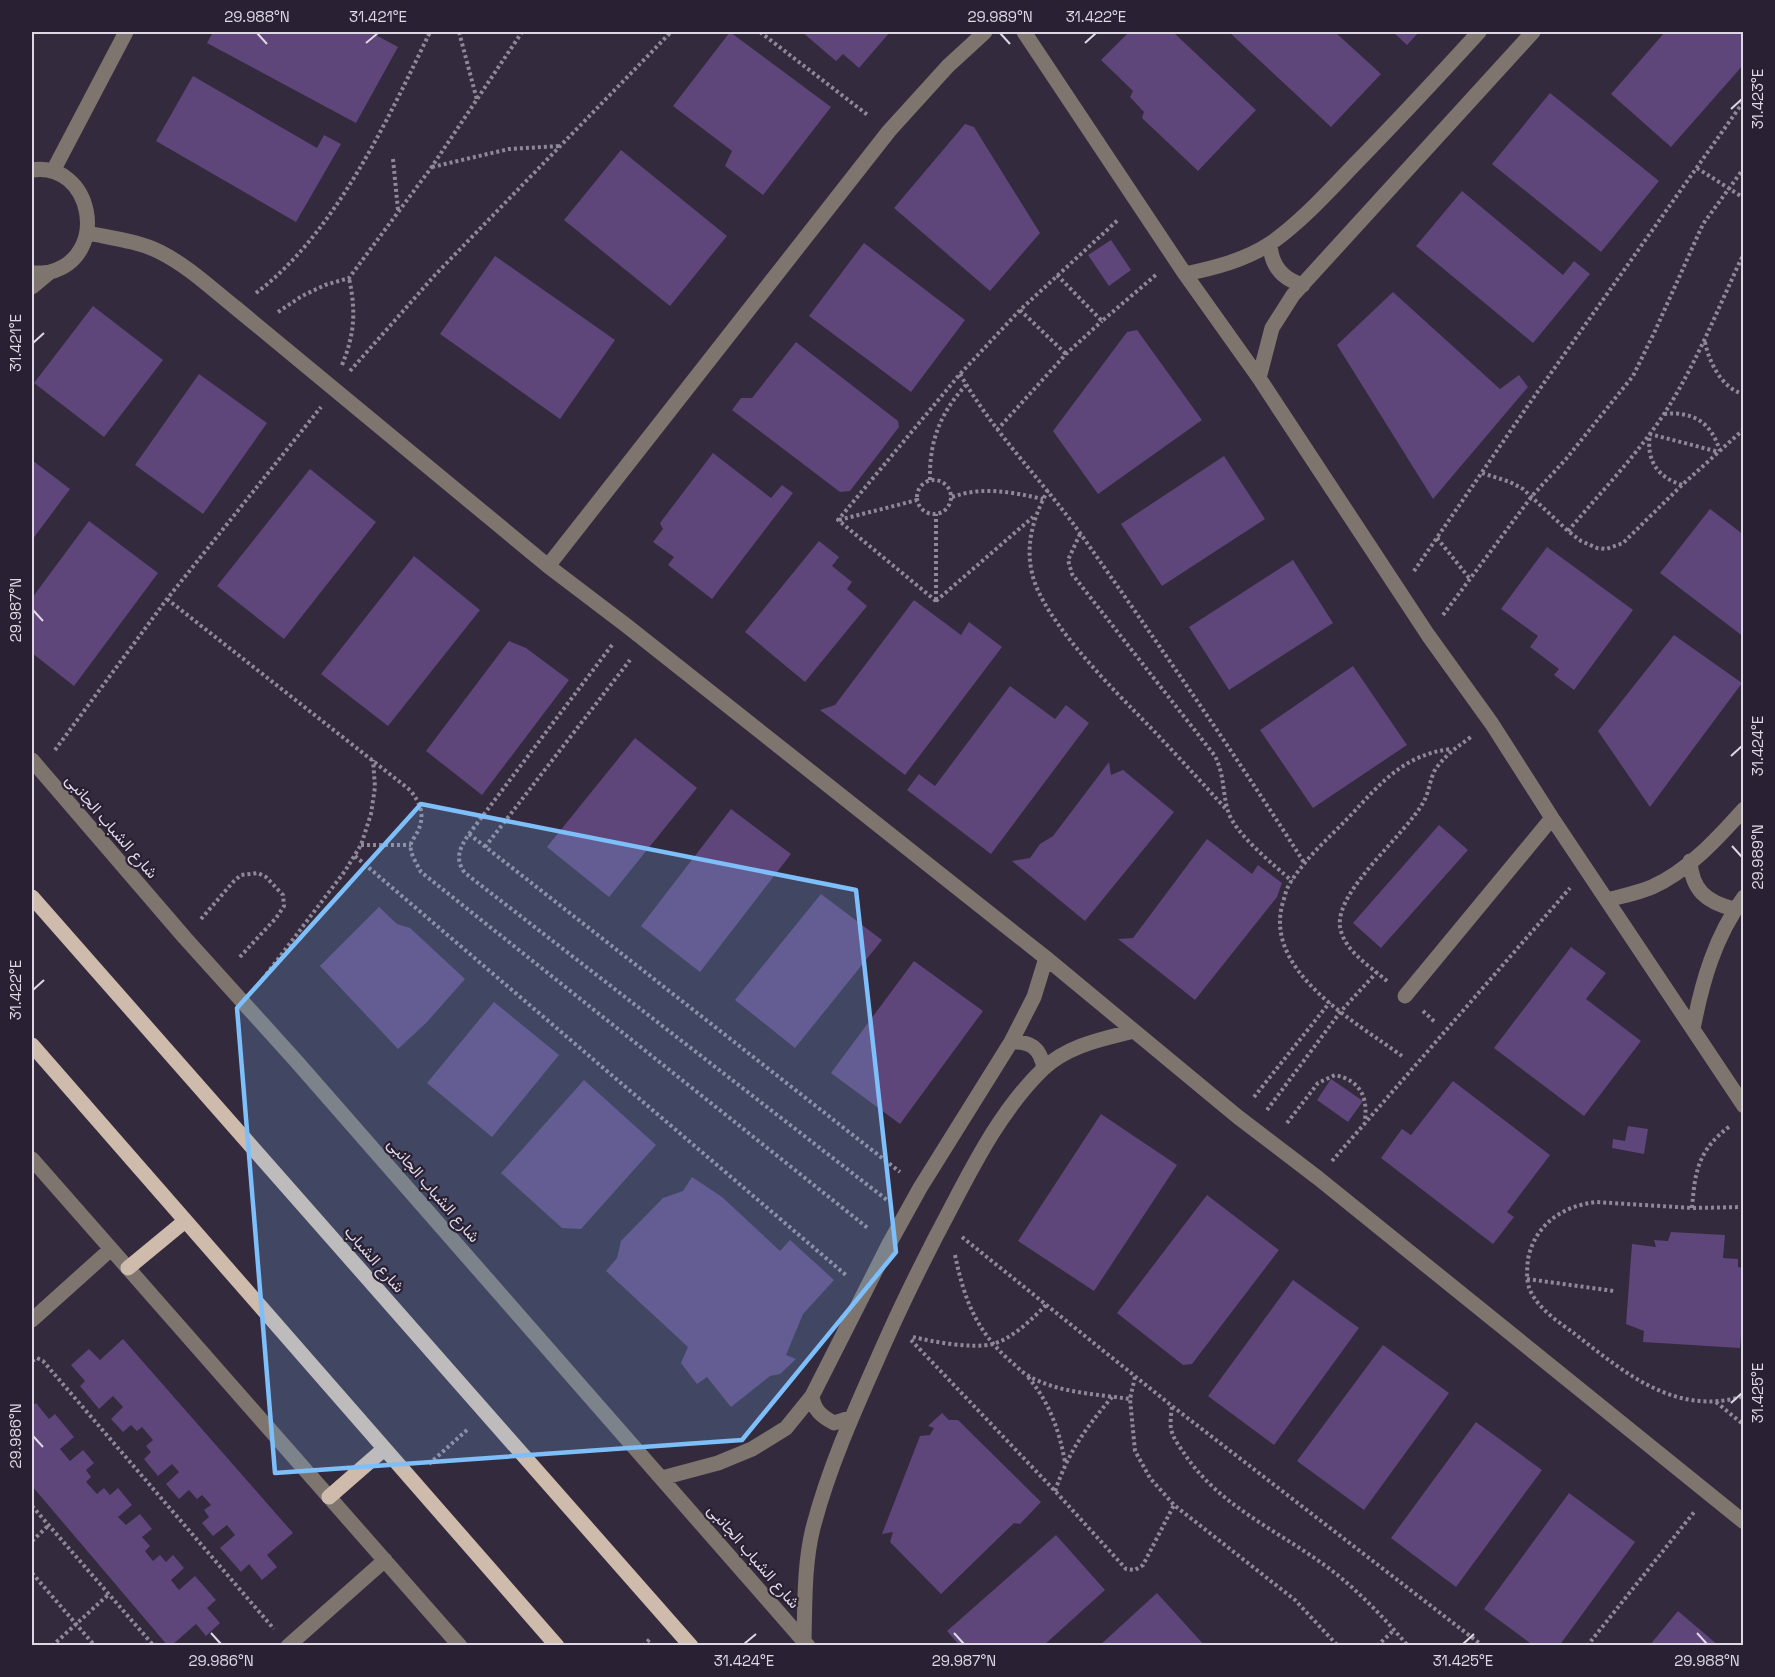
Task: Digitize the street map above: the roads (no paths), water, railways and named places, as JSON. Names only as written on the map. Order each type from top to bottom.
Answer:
[{"type":"main road","name":"شارع الشباب","points":[[32,897],[691,1646]]},
{"type":"main road","points":[[32,1045],[557,1646]]},
{"type":"main road","points":[[128,1268],[185,1221]]},
{"type":"main road","points":[[329,1497],[384,1449]]},
{"type":"street","points":[[53,171],[126,32]]},
{"type":"street","points":[[548,566],[889,131],[948,66],[985,32]]},
{"type":"street","points":[[1024,32],[1185,274],[1259,378],[1428,635],[1492,724],[1552,819],[1743,1106]]},
{"type":"street","points":[[1185,274],[1229,262],[1270,243],[1297,222],[1422,95],[1479,32]]},
{"type":"street","points":[[1259,378],[1272,328],[1286,304],[1533,32]]},
{"type":"street","points":[[32,170],[53,171],[68,180],[81,195],[88,213],[88,233],[80,250],[68,264],[50,272],[32,287]]},
{"type":"street","points":[[88,233],[160,252],[190,271],[262,327],[548,566],[645,640],[1046,958],[1238,1116],[1318,1178],[1743,1522]]},
{"type":"street","points":[[1270,243],[1271,255],[1282,275],[1291,282],[1302,285]]},
{"type":"street","points":[[32,273],[50,272]]},
{"type":"street","name":"شارع الشباب الجانبى","points":[[32,760],[185,938],[806,1643]]},
{"type":"street","points":[[1607,900],[1652,887],[1690,861],[1717,838],[1743,809]]},
{"type":"street","points":[[1405,996],[1552,819]]},
{"type":"street","points":[[1690,861],[1691,876],[1697,889],[1721,906],[1734,909]]},
{"type":"street","points":[[1693,1029],[1702,984],[1714,949],[1734,909],[1743,897]]},
{"type":"street","points":[[662,1478],[718,1463],[752,1449],[786,1428],[812,1396],[920,1188],[1011,1042],[1034,997],[1046,958]]},
{"type":"street","points":[[806,1643],[805,1594],[813,1530],[836,1456],[915,1276],[947,1225],[990,1135],[1014,1102],[1044,1068],[1059,1057],[1082,1045],[1134,1031]]},
{"type":"street","points":[[1011,1042],[1032,1044],[1039,1051],[1044,1068]]},
{"type":"street","points":[[32,1159],[460,1646]]},
{"type":"street","points":[[32,1320],[111,1249]]},
{"type":"street","points":[[812,1396],[814,1407],[825,1419],[834,1423],[852,1417]]},
{"type":"street","points":[[288,1645],[385,1560]]}]
